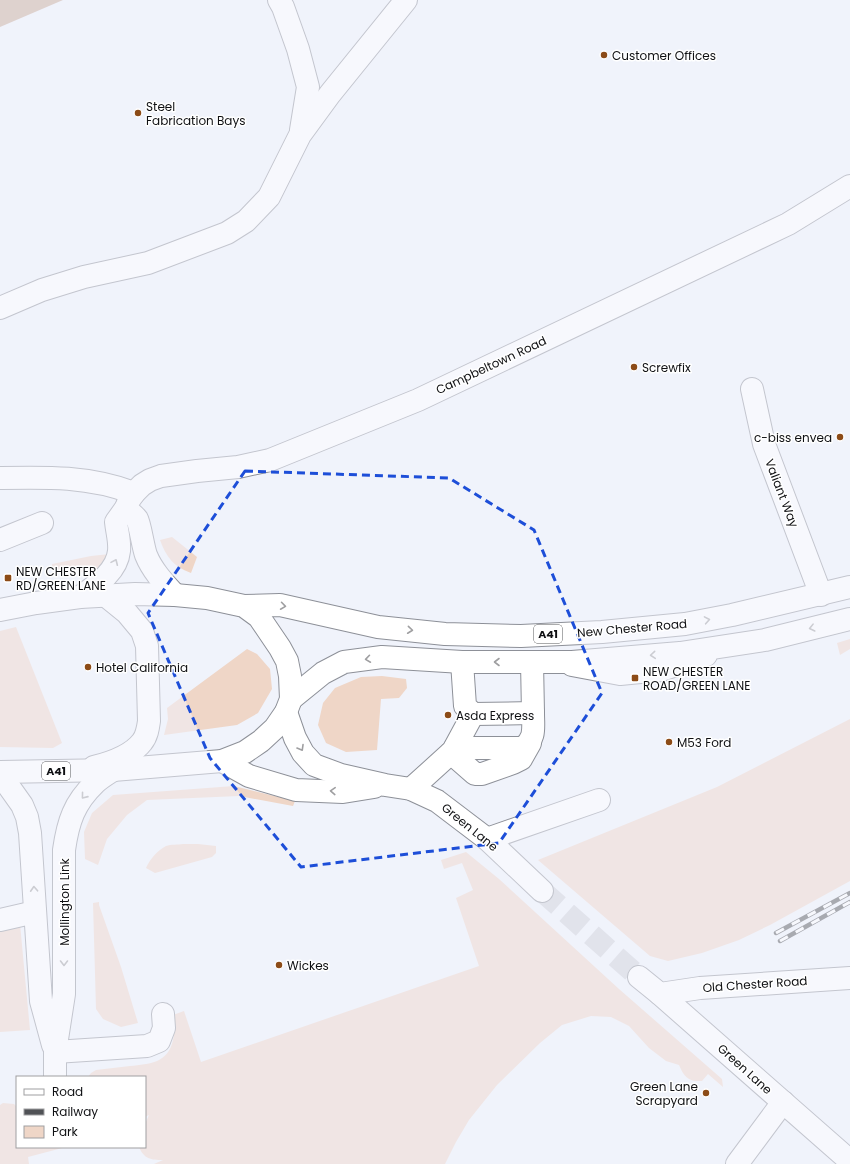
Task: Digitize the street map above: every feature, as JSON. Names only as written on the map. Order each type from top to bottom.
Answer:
[{"type":"main road","points":[[279,0],[298,49],[308,87],[300,135]]},
{"type":"main road","points":[[0,308],[42,290],[84,277],[148,263],[227,233],[246,221],[269,197],[300,135],[330,94],[406,0]]},
{"type":"main road","name":"Campbeltown Road","points":[[130,500],[142,485],[161,476],[238,467],[270,460],[418,400],[788,224],[850,186]]},
{"type":"main road","name":"Valiant Way","points":[[752,389],[764,444],[821,595]]},
{"type":"main road","points":[[0,478],[54,477],[77,479],[117,487],[130,500],[138,520],[143,545],[151,566],[175,595]]},
{"type":"main road","points":[[80,597],[111,571],[117,560],[119,551],[116,522],[130,500]]},
{"type":"main road","points":[[0,540],[42,523]]},
{"type":"main road","name":"New Chester Road","points":[[244,606],[280,605],[378,627],[445,634],[521,636],[602,632],[685,624],[732,615],[850,587]]},
{"type":"main road","name":"A41","points":[[0,610],[36,602],[80,597],[135,594],[175,595],[207,598],[244,606],[259,617],[280,648],[286,661],[290,676],[289,706]]},
{"type":"main road","points":[[82,770],[120,758],[133,750],[142,742],[147,731],[149,720],[147,646],[142,631],[127,613],[106,596]]},
{"type":"main road","name":"A41","points":[[0,773],[113,770],[222,761],[245,752],[261,741],[275,728],[289,706],[323,673],[344,662],[382,657],[462,662],[572,662],[680,653],[765,640],[850,619]]},
{"type":"main road","points":[[462,662],[465,706],[473,714],[533,713]]},
{"type":"main road","points":[[453,751],[523,748],[530,743],[533,734],[533,713],[542,662]]},
{"type":"main road","name":"Green Lane","points":[[289,706],[295,738],[303,753],[314,765],[341,775],[411,789],[437,801],[487,839],[542,891]]},
{"type":"main road","points":[[411,789],[453,751],[473,714]]},
{"type":"main road","name":"Green Lane","points":[[222,761],[249,776],[296,790],[342,792],[385,785]]},
{"type":"main road","name":"Mollington Link","points":[[55,1076],[55,1052],[64,994],[64,850],[67,830],[72,815],[80,800],[96,782],[113,770]]},
{"type":"main road","name":"Mollington Link","points":[[0,773],[22,805],[27,817],[30,833],[41,1001],[55,1052]]},
{"type":"main road","points":[[487,839],[599,800]]},
{"type":"main road","points":[[0,920],[35,912]]},
{"type":"main road","name":"Green Lane","points":[[639,977],[850,1161]]},
{"type":"main road","name":"Old Chester Road","points":[[660,994],[700,988],[850,978]]},
{"type":"main road","points":[[55,1052],[147,1046],[159,1041],[164,1028],[163,1014]]},
{"type":"main road","points":[[737,1164],[782,1102]]},
{"type":"highlighted area","points":[[245,471],[449,478],[534,530],[602,693],[499,843],[301,867],[210,758],[148,613]]},
{"type":"green space","points":[[172,537],[197,557],[191,573],[180,568],[171,561],[165,551],[160,540]]},
{"type":"green space","points":[[110,554],[106,561],[94,572],[85,573],[76,570],[52,570],[52,564],[91,556]]},
{"type":"green space","points":[[16,627],[62,743],[53,748],[0,747],[0,631]]},
{"type":"green space","points":[[850,639],[850,649],[840,655],[837,643]]},
{"type":"green space","points":[[247,649],[257,654],[270,669],[272,689],[258,713],[237,725],[164,735],[168,719],[167,708]]},
{"type":"green space","points":[[382,676],[406,679],[407,688],[399,698],[381,699],[377,750],[346,752],[326,743],[318,725],[323,703],[335,688],[361,677]]},
{"type":"green space","points":[[850,719],[850,881],[770,925],[739,940],[702,953],[668,961],[650,956],[538,860],[717,787]]},
{"type":"green space","points":[[234,786],[295,801],[293,806],[239,796],[147,800],[127,815],[107,839],[98,865],[85,859],[84,832],[92,813],[113,795]]},
{"type":"green space","points":[[183,844],[216,846],[216,853],[212,857],[155,873],[146,868],[154,856],[166,846]]},
{"type":"green space","points":[[466,852],[499,879],[619,989],[722,1079],[723,1087],[708,1074],[702,1081],[690,1080],[685,1076],[679,1065],[666,1061],[649,1048],[629,1026],[611,1017],[591,1016],[562,1025],[540,1043],[497,1085],[469,1120],[445,1164],[154,1164],[163,1160],[151,1159],[143,1154],[140,1148],[146,1148],[146,1122],[149,1115],[146,1116],[146,1076],[89,1076],[96,1070],[151,1063],[162,1058],[171,1048],[174,1031],[173,1015],[184,1011],[201,1062],[479,966],[456,898],[473,890],[462,863],[444,869],[441,860]]},
{"type":"green space","points":[[99,902],[138,1023],[121,1027],[103,1019],[96,1009],[93,903]]},
{"type":"green space","points":[[20,924],[30,1030],[0,1032],[0,927]]},
{"type":"green space","points":[[3,1103],[14,1104],[16,1106],[16,1148],[62,1148],[28,1157],[29,1164],[0,1164],[0,1105]]},
{"type":"shaded area","points":[[0,0],[63,0],[0,27]]},
{"type":"tunnel","points":[[542,891],[639,977]]},
{"type":"railway","points":[[776,933],[850,893]]},
{"type":"railway","points":[[780,941],[850,902]]},
{"type":"place","name":"Customer Offices","points":[[604,55]]},
{"type":"place","name":"Steel Fabrication Bays","points":[[138,113]]},
{"type":"place","name":"Screwfix","points":[[634,367]]},
{"type":"place","name":"c-biss envea","points":[[840,437]]},
{"type":"place","name":"NEW CHESTER RD/GREEN LANE","points":[[8,578]]},
{"type":"place","name":"Hotel California","points":[[88,667]]},
{"type":"place","name":"NEW CHESTER ROAD/GREEN LANE","points":[[635,678]]},
{"type":"place","name":"Asda Express","points":[[448,715]]},
{"type":"place","name":"M53 Ford","points":[[669,742]]},
{"type":"place","name":"Wickes","points":[[279,965]]},
{"type":"place","name":"Green Lane Scrapyard","points":[[706,1093]]}]
